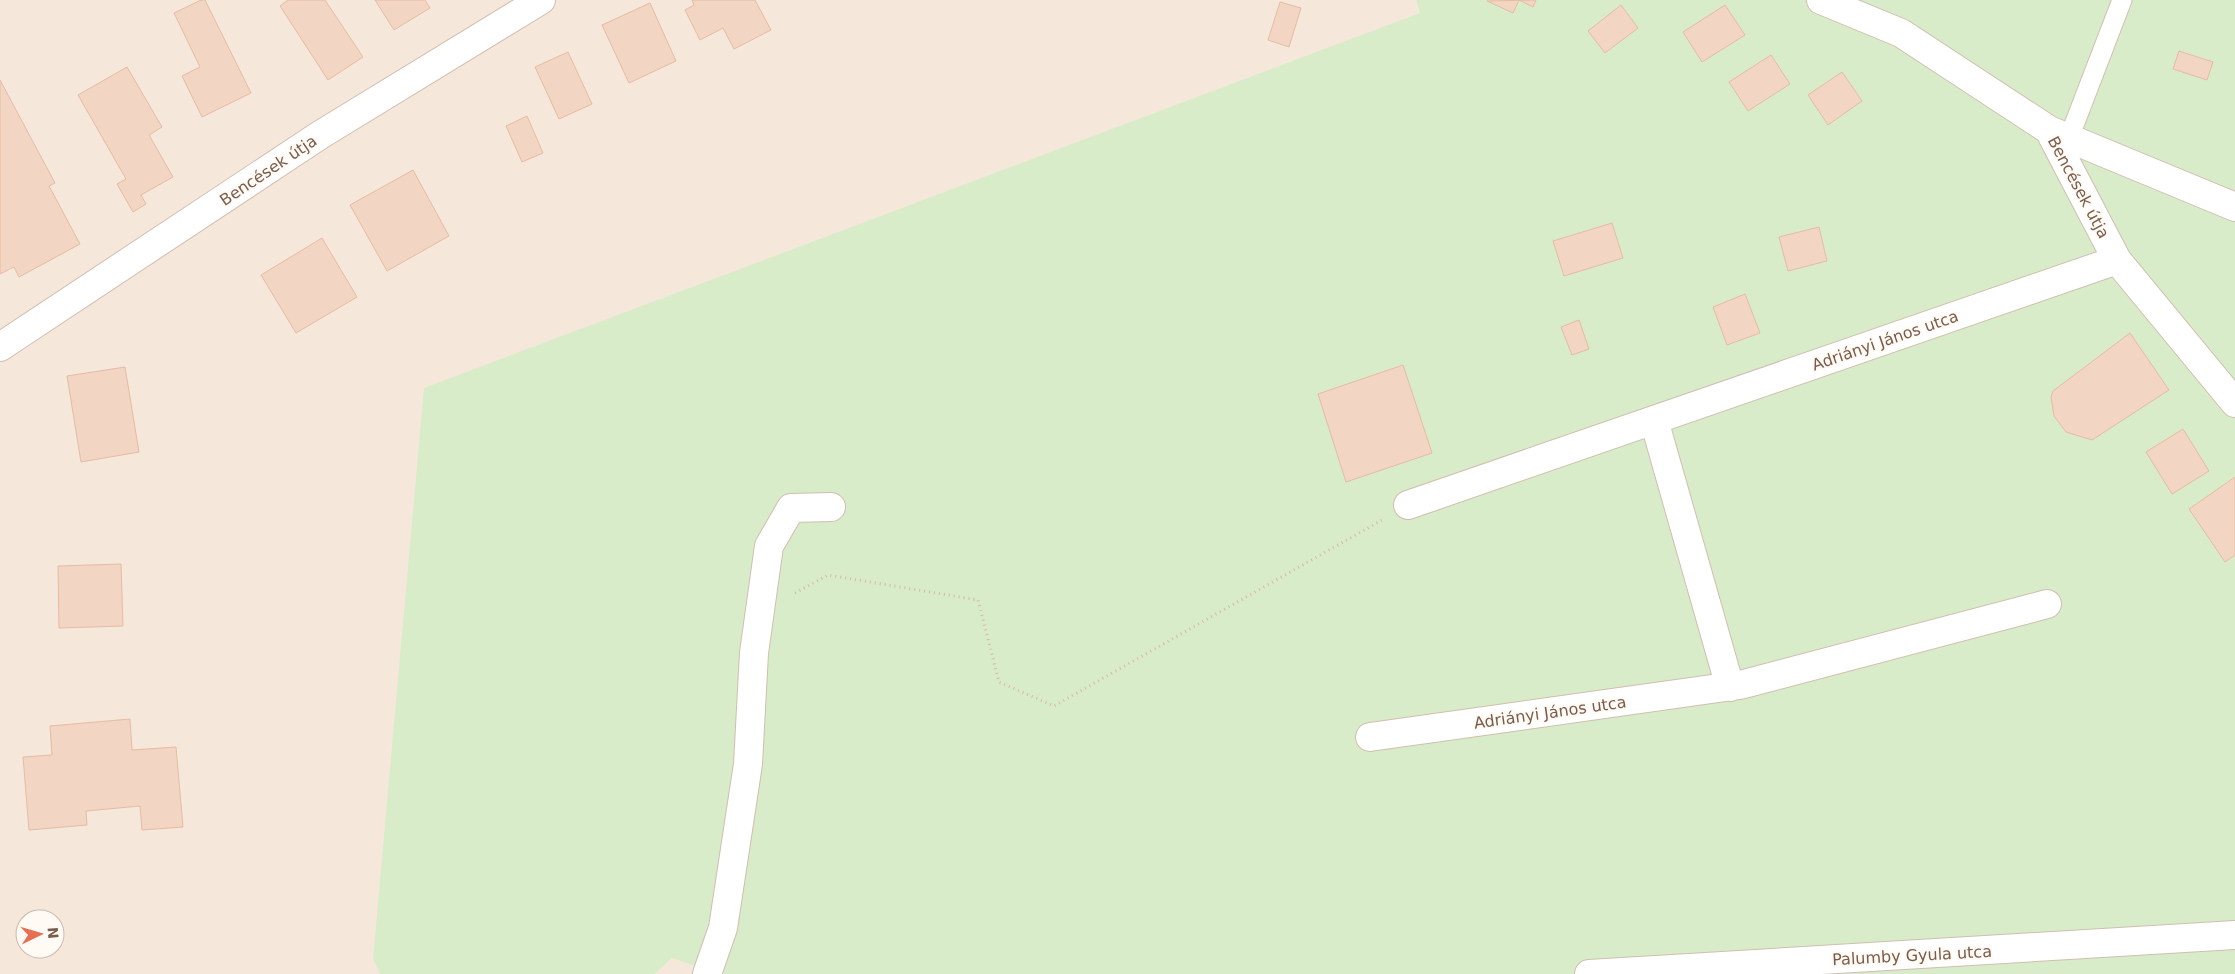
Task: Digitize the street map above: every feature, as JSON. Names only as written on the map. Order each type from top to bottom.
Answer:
[{"type":"street","name":"Bencések útja","points":[[0,347],[320,135],[541,0]]},
{"type":"street","name":"Bencések útja","points":[[1821,0],[1901,34],[2059,134],[2117,260],[2235,403]]},
{"type":"street","points":[[2059,134],[2235,207]]},
{"type":"street","name":"Adriányi János utca","points":[[1408,505],[2117,260]]},
{"type":"street","points":[[1654,420],[1730,687]]},
{"type":"street","points":[[707,974],[723,928],[748,764],[754,653],[770,546],[791,508],[831,507]]},
{"type":"street","name":"Adriányi János utca","points":[[1370,737],[1730,687],[2047,604]]},
{"type":"street","name":"Palumby Gyula utca","points":[[1589,974],[2235,935]]},
{"type":"lane","points":[[2059,134],[2122,0]]},
{"type":"path","points":[[760,612],[828,575],[978,600],[1000,682],[1054,706],[1408,505]]},
{"type":"shaded area","points":[[0,0],[1416,0],[1420,13],[373,959],[380,974],[0,974]]},
{"type":"shaded area","points":[[672,958],[718,974],[655,974]]},
{"type":"green space","points":[[1416,0],[2235,0],[2235,974],[718,974],[672,958],[655,974],[380,974],[373,959],[424,388],[1420,13]]},
{"type":"building","points":[[201,0],[205,0],[251,93],[202,117],[182,76],[200,67],[174,13]]},
{"type":"building","points":[[288,0],[325,0],[363,57],[328,80],[280,6]]},
{"type":"building","points":[[375,0],[425,0],[430,8],[394,30]]},
{"type":"building","points":[[692,0],[755,0],[771,30],[734,49],[723,28],[700,40],[685,10],[694,5]]},
{"type":"building","points":[[1519,0],[1513,13],[1487,1]]},
{"type":"building","points":[[1520,0],[1536,0],[1533,7]]},
{"type":"building","points":[[1280,2],[1301,8],[1289,47],[1268,40]]},
{"type":"building","points":[[650,3],[676,61],[629,83],[602,25]]},
{"type":"building","points":[[1621,5],[1638,28],[1605,53],[1588,31]]},
{"type":"building","points":[[1725,5],[1745,35],[1702,62],[1683,32]]},
{"type":"building","points":[[2179,51],[2213,62],[2207,80],[2173,69]]},
{"type":"building","points":[[568,52],[592,104],[559,119],[535,67]]},
{"type":"building","points":[[1771,55],[1790,84],[1748,111],[1729,82]]},
{"type":"building","points":[[127,67],[162,127],[149,135],[173,177],[141,195],[146,204],[133,212],[117,184],[126,179],[78,95]]},
{"type":"building","points":[[1842,72],[1862,101],[1828,125],[1808,95]]},
{"type":"building","points":[[0,80],[55,183],[49,186],[80,244],[19,277],[14,267],[0,274]]},
{"type":"building","points":[[527,116],[543,153],[522,162],[506,126]]},
{"type":"building","points":[[413,170],[449,236],[387,271],[350,205]]},
{"type":"building","points":[[1612,223],[1623,258],[1564,276],[1553,241]]},
{"type":"building","points":[[1819,227],[1827,261],[1788,271],[1779,237]]},
{"type":"building","points":[[322,238],[357,297],[296,333],[261,275]]},
{"type":"building","points":[[1745,294],[1760,333],[1727,345],[1713,307]]},
{"type":"building","points":[[1579,320],[1589,349],[1572,355],[1561,327]]},
{"type":"building","points":[[2130,333],[2169,390],[2092,440],[2066,432],[2054,416],[2051,397],[2053,391]]},
{"type":"building","points":[[1403,365],[1432,453],[1346,482],[1318,394]]},
{"type":"building","points":[[125,367],[139,452],[81,462],[67,376]]},
{"type":"building","points":[[2183,429],[2209,471],[2172,494],[2146,452]]},
{"type":"building","points":[[2235,477],[2235,555],[2225,562],[2189,509]]},
{"type":"building","points":[[121,564],[123,626],[59,628],[58,566]]},
{"type":"building","points":[[130,719],[132,750],[176,747],[183,827],[142,830],[140,806],[86,811],[87,825],[29,830],[23,757],[52,755],[50,726]]}]
